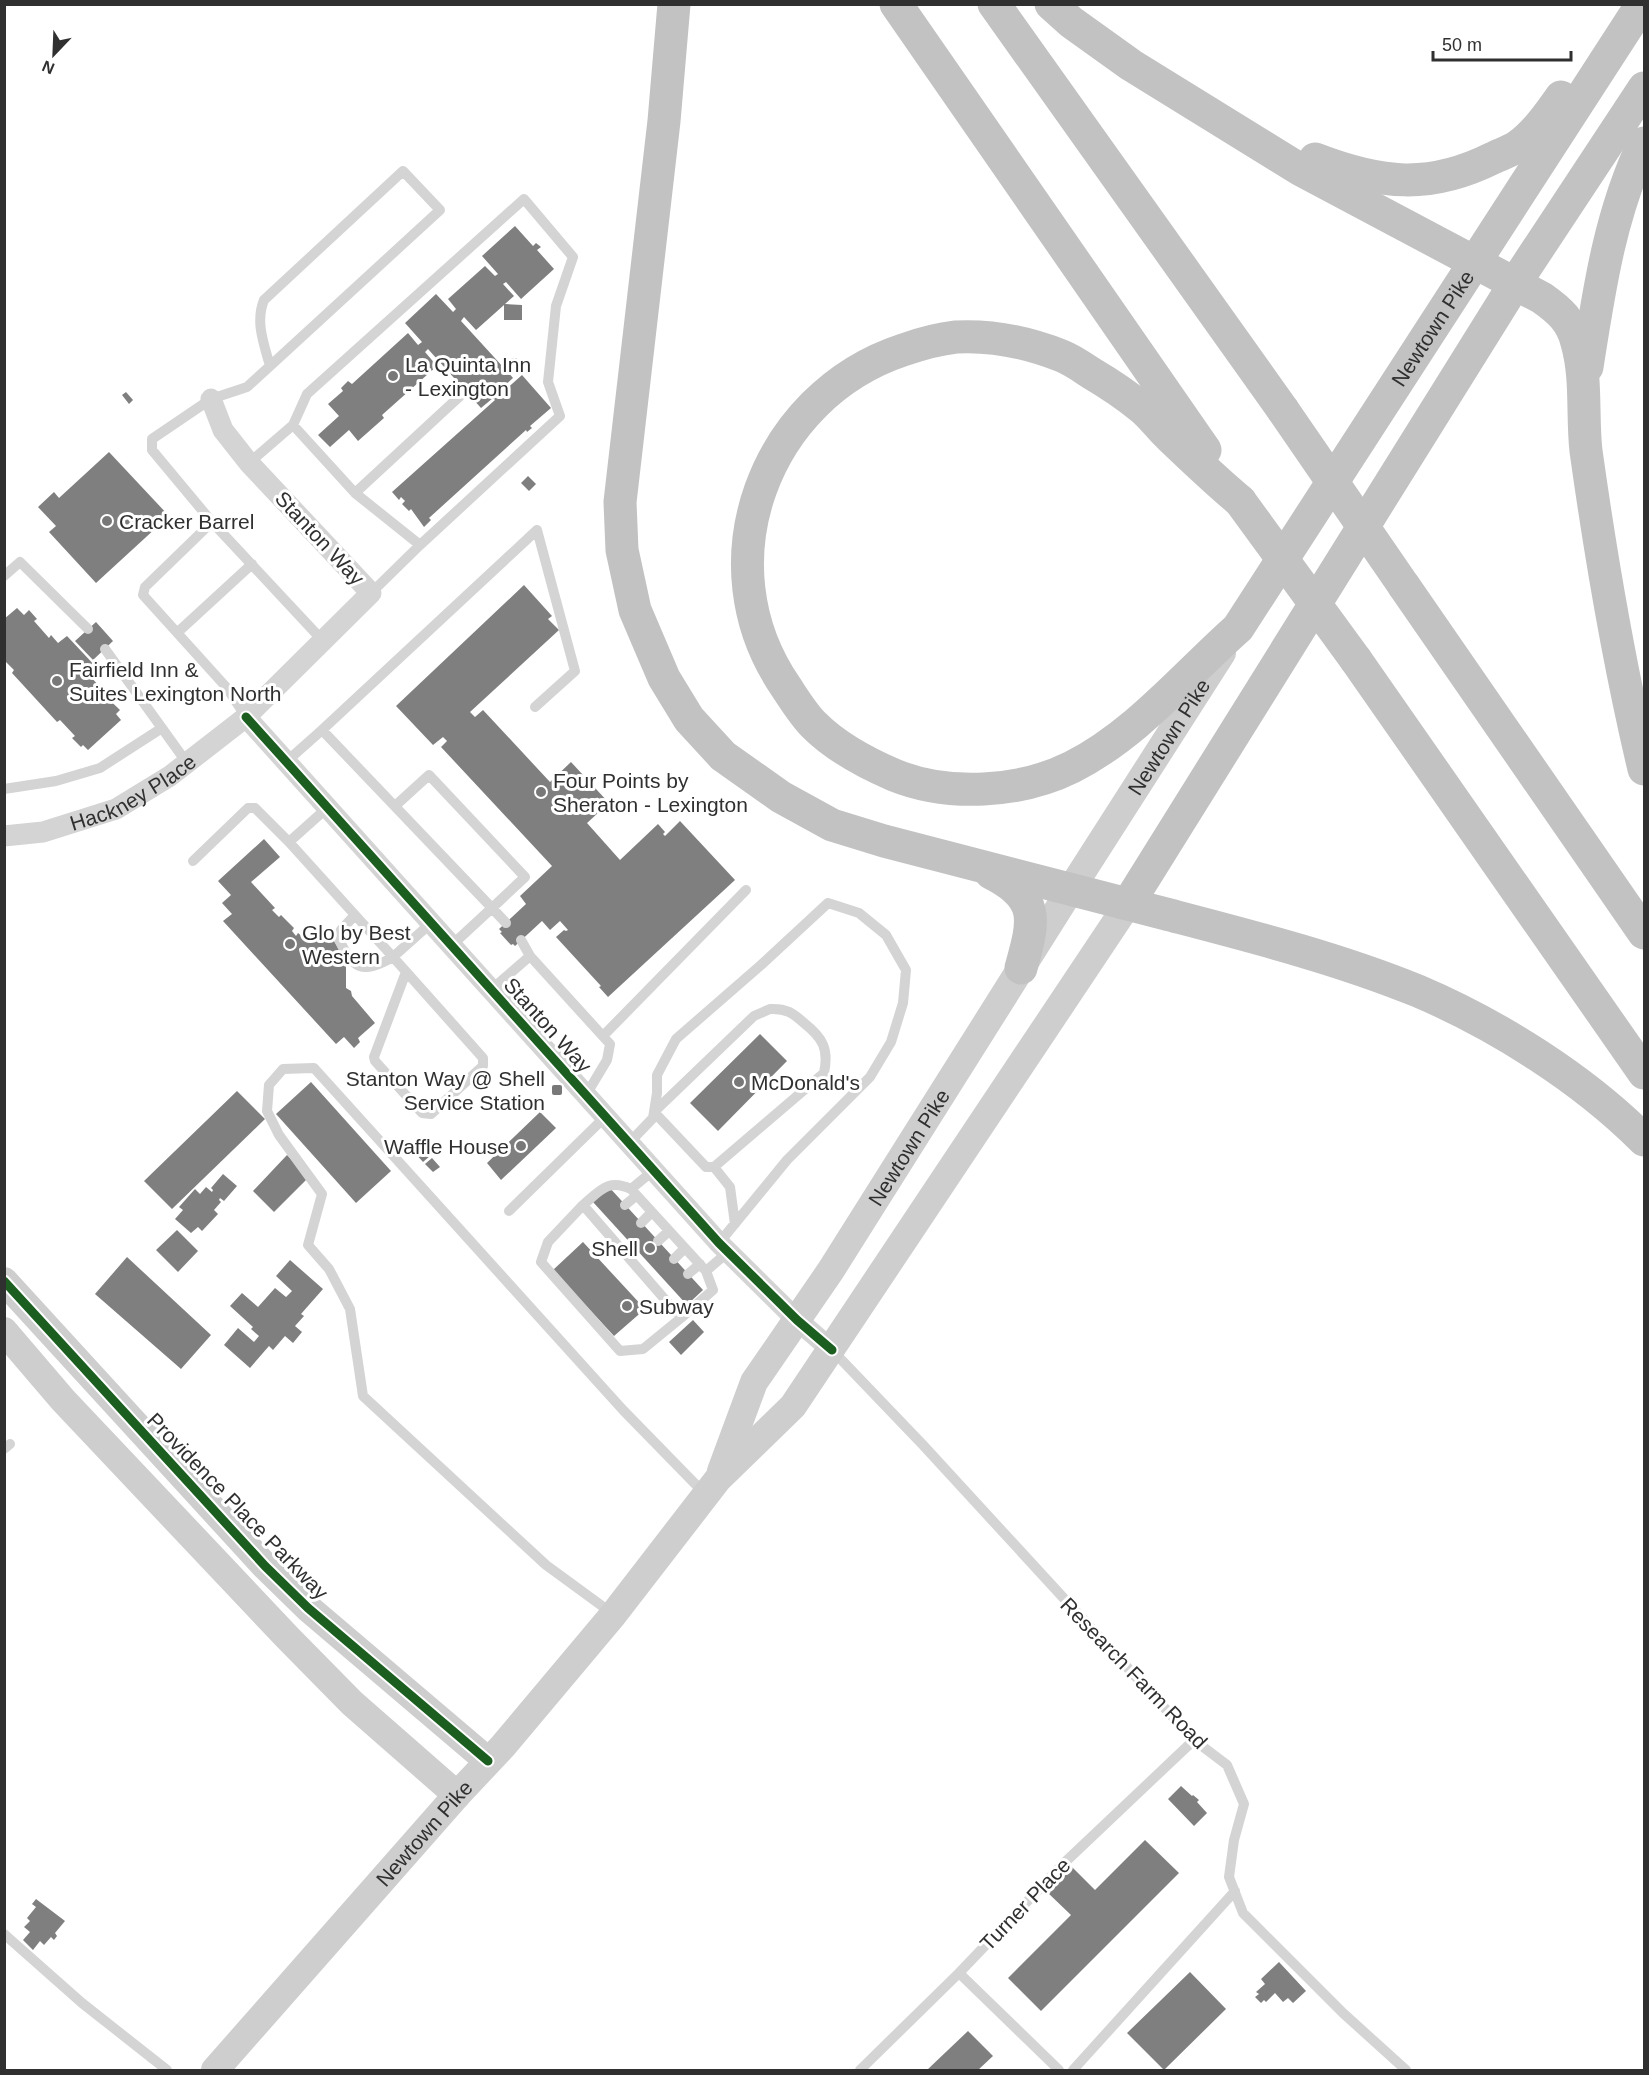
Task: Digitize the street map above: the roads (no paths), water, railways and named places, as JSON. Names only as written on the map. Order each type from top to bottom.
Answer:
[{"type":"highway","points":[[674,4],[664,122],[620,502],[622,550],[635,610],[664,678],[689,719],[723,756],[781,797],[832,825],[884,842],[1259,938],[1418,991],[1485,1024],[1538,1057],[1625,1120],[1644,1140]]},
{"type":"highway","points":[[896,4],[1240,501],[1356,660],[1644,1073]]},
{"type":"highway","points":[[994,4],[1282,410],[1644,933]]},
{"type":"highway","points":[[1051,4],[1071,22],[1131,65],[1301,170],[1542,298],[1560,311],[1571,326],[1578,344],[1586,448],[1608,603],[1644,769]]},
{"type":"highway","points":[[1239,130],[1343,170],[1373,178],[1431,179],[1459,174],[1519,145],[1546,118],[1630,4]]},
{"type":"highway","name":"Newtown Pike","points":[[1238,628],[1642,4]]},
{"type":"highway","name":"Newtown Pike","points":[[1128,904],[1514,285],[1644,88]]},
{"type":"highway","points":[[1583,393],[1602,272],[1622,197],[1644,143]]},
{"type":"highway","points":[[1238,628],[1148,713],[1109,744],[1071,768],[1027,783],[983,790],[941,788],[907,780],[874,767],[843,748],[814,725],[777,674],[763,648],[753,617],[747,560],[752,519],[764,482],[778,449],[800,419],[828,391],[855,371],[889,354],[955,337],[990,338],[1029,345],[1065,357],[1143,408],[1218,483],[1240,501]]},
{"type":"highway","points":[[976,866],[1007,881],[1019,891],[1030,911],[1031,925],[1021,968]]},
{"type":"main road","name":"Newtown Pike","points":[[712,1486],[754,1382],[831,1270],[1238,628]]},
{"type":"main road","name":"Newtown Pike","points":[[215,2070],[457,1795],[504,1746],[613,1615],[712,1486],[793,1406],[1128,904]]},
{"type":"main road","name":"Providence Place Parkway","points":[[4,1281],[265,1566],[308,1608],[488,1761]]},
{"type":"main road","points":[[4,1331],[63,1400],[288,1638],[352,1703],[457,1795]]},
{"type":"street","name":"Stanton Way","points":[[211,399],[223,430],[249,463],[371,593],[246,717],[724,1247],[797,1320],[832,1350]]},
{"type":"street","name":"Hackney Place","points":[[4,836],[43,832],[116,808],[170,776],[246,717]]},
{"type":"lane","points":[[270,366],[260,328],[260,311],[264,300],[404,171],[440,210],[270,366],[247,387],[211,399],[152,439],[152,450],[212,522],[323,640]]},
{"type":"lane","points":[[249,463],[293,425],[307,394],[524,199],[573,257],[556,306],[548,382],[560,416],[371,593]]},
{"type":"lane","points":[[355,493],[460,396]]},
{"type":"lane","points":[[293,425],[355,493],[420,545]]},
{"type":"lane","points":[[212,522],[146,587],[144,595],[227,688],[246,717]]},
{"type":"lane","points":[[286,762],[537,531],[575,671],[535,707]]},
{"type":"lane","points":[[4,576],[20,562],[88,629]]},
{"type":"lane","points":[[178,632],[252,564]]},
{"type":"lane","points":[[105,649],[187,763]]},
{"type":"lane","points":[[4,789],[56,782],[100,768],[162,728]]},
{"type":"lane","points":[[322,730],[506,923]]},
{"type":"lane","points":[[395,806],[429,775],[525,877],[452,945]]},
{"type":"lane","points":[[192,861],[248,808],[252,807],[289,842],[393,957],[483,1058],[483,1066],[431,1114],[426,1115],[375,1061],[375,1051],[406,972]]},
{"type":"lane","points":[[289,842],[327,808]]},
{"type":"lane","points":[[603,1036],[746,890]]},
{"type":"lane","points":[[629,1143],[653,1118],[657,1075],[676,1039],[828,903],[859,913],[886,935],[906,970],[903,1003],[891,1042],[870,1077],[787,1160],[735,1224],[724,1247],[703,1268],[688,1274]]},
{"type":"lane","points":[[355,915],[340,930],[338,937],[352,962],[364,968],[376,967],[393,957],[431,923]]},
{"type":"lane","points":[[521,940],[530,956],[610,1044],[607,1060],[586,1095]]},
{"type":"lane","points":[[492,989],[530,956]]},
{"type":"lane","points":[[770,1009],[791,1011],[818,1034],[824,1046],[827,1061],[824,1073],[714,1167],[706,1167],[654,1112],[754,1016],[770,1009]]},
{"type":"lane","points":[[613,1615],[546,1565],[363,1396],[350,1309],[329,1269],[309,1245],[322,1194],[279,1135],[267,1111],[269,1084],[284,1069],[314,1068],[623,1410],[712,1486]]},
{"type":"lane","points":[[509,1211],[606,1116]]},
{"type":"lane","points":[[714,1167],[730,1187],[735,1224]]},
{"type":"lane","points":[[625,1205],[633,1192],[654,1170]]},
{"type":"lane","points":[[619,1184],[633,1192],[703,1268],[713,1290],[643,1349],[620,1351],[541,1262],[548,1242],[583,1205],[605,1186],[619,1184]]},
{"type":"lane","points":[[583,1205],[605,1223],[638,1259],[648,1281],[681,1318]]},
{"type":"lane","points":[[641,1223],[652,1212]]},
{"type":"lane","points":[[658,1241],[669,1231]]},
{"type":"lane","points":[[674,1259],[685,1248]]},
{"type":"lane","points":[[648,1281],[658,1272]]},
{"type":"lane","points":[[662,1297],[672,1288]]},
{"type":"lane","name":"Research Farm Road","points":[[832,1350],[923,1445],[1194,1740],[1227,1765],[1244,1804],[1234,1840],[1229,1876],[1243,1913],[1343,2013],[1406,2070]]},
{"type":"lane","name":"Turner Place","points":[[860,2070],[959,1973],[1062,1865],[1194,1740]]},
{"type":"lane","points":[[1073,2070],[1235,1891]]},
{"type":"lane","points":[[4,1934],[82,2003],[167,2070]]},
{"type":"lane","points":[[959,1973],[1059,2070]]},
{"type":"place","name":"La Quinta Inn - Lexington","points":[[393,376]]},
{"type":"place","name":"Cracker Barrel","points":[[107,521]]},
{"type":"place","name":"Fairfield Inn & Suites Lexington North","points":[[57,681]]},
{"type":"place","name":"Four Points by Sheraton - Lexington","points":[[541,792]]},
{"type":"place","name":"Glo by Best Western","points":[[290,944]]},
{"type":"place","name":"McDonald's","points":[[739,1082]]},
{"type":"place","name":"Stanton Way @ Shell Service Station","points":[[557,1090]]},
{"type":"place","name":"Waffle House","points":[[521,1146]]},
{"type":"place","name":"Shell","points":[[650,1248]]},
{"type":"place","name":"Subway","points":[[627,1306]]}]
